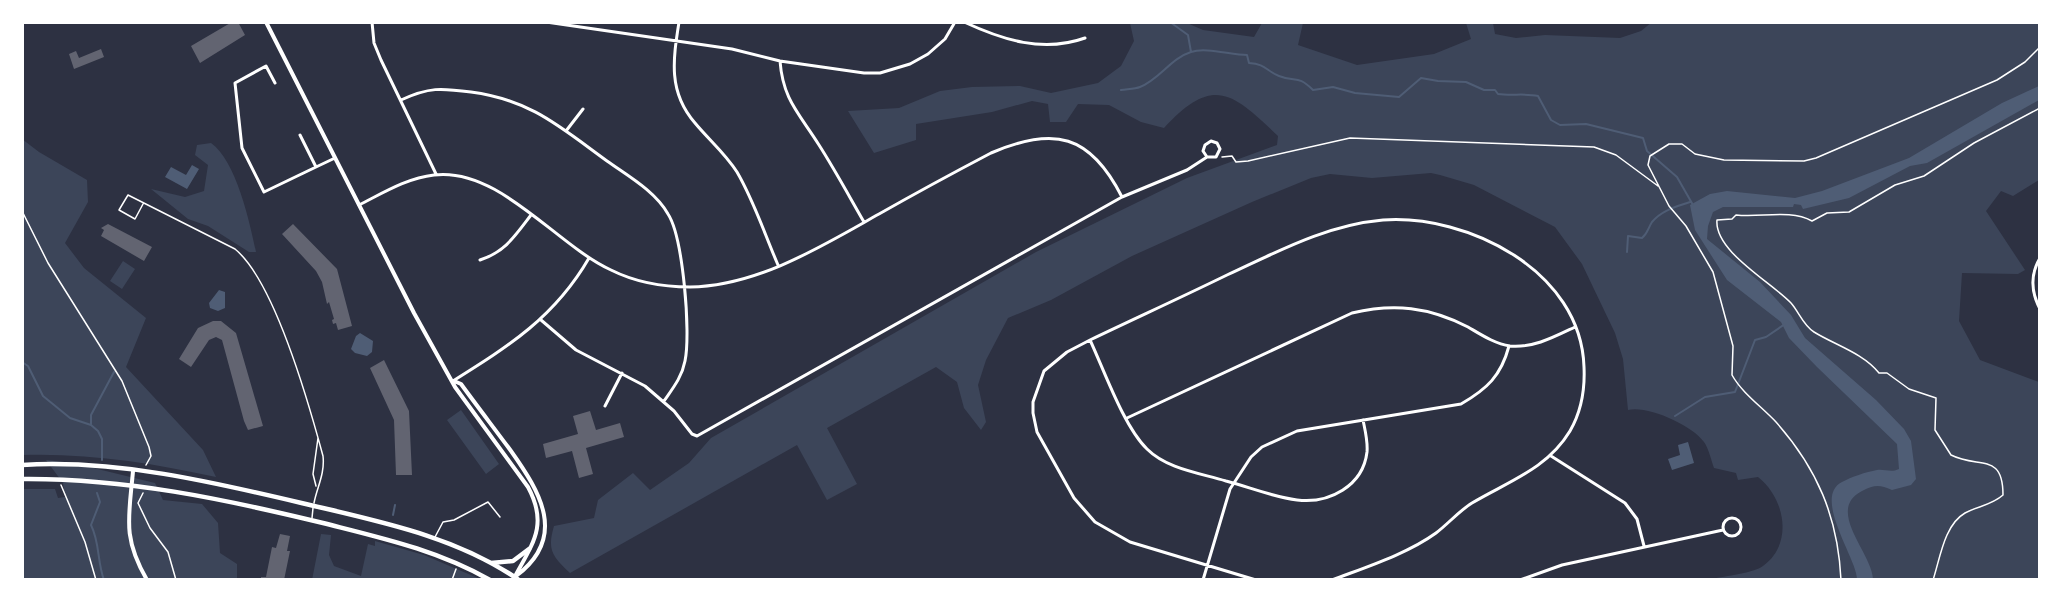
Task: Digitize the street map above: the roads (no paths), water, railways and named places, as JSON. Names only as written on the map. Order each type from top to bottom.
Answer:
[{"type":"main road","points":[[22,465],[145,472],[210,482],[416,531],[489,563],[516,579]]},
{"type":"main road","points":[[22,479],[57,479],[144,486],[232,501],[427,550],[490,579]]},
{"type":"main road","points":[[489,563],[513,561],[529,549]]},
{"type":"street","points":[[266,22],[414,314],[453,381],[537,504],[540,521],[516,579]]},
{"type":"street","points":[[372,22],[374,43],[436,174]]},
{"type":"street","points":[[546,22],[732,49],[780,61],[864,73],[880,73],[887,69],[910,64],[928,54],[945,39],[955,22]]},
{"type":"street","points":[[679,22],[673,66],[677,95],[695,123],[723,152],[737,173],[778,265]]},
{"type":"street","points":[[964,22],[991,35],[1037,46],[1066,45],[1085,38]]},
{"type":"street","points":[[1361,22],[1376,22]]},
{"type":"street","points":[[780,61],[782,83],[788,100],[819,144],[864,222]]},
{"type":"street","points":[[274,82],[266,66],[235,83],[242,148],[264,192],[335,158]]},
{"type":"street","points":[[401,100],[437,87],[495,95],[530,107],[645,189],[662,204],[677,233],[683,286],[686,360],[677,383],[664,401]]},
{"type":"street","points":[[566,131],[584,109]]},
{"type":"street","points":[[300,135],[316,167]]},
{"type":"street","points":[[359,205],[402,183],[436,174],[461,177],[484,184],[502,193],[589,258],[634,279],[683,286],[726,283],[778,265],[864,222],[991,153],[1020,141],[1043,137],[1060,140],[1089,152],[1111,175],[1122,197]]},
{"type":"street","points":[[541,321],[576,350],[645,386],[664,401],[692,434],[701,435],[1122,197],[1187,170],[1207,157],[1216,157],[1221,149],[1217,143],[1211,141],[1204,148],[1207,157]]},
{"type":"street","points":[[480,260],[495,255],[508,246],[531,215]]},
{"type":"street","points":[[1256,579],[1130,542],[1095,522],[1074,498],[1037,432],[1033,402],[1039,379],[1055,360],[1090,340],[1314,236],[1340,227],[1386,220],[1441,225],[1464,231],[1496,244],[1543,279],[1561,302],[1575,327],[1584,360],[1582,394],[1571,429],[1550,456],[1525,475],[1470,504],[1418,544],[1332,579]]},
{"type":"street","points":[[453,381],[524,335],[541,321],[565,295],[589,258]]},
{"type":"street","points":[[2040,258],[2034,267],[2032,288],[2040,309]]},
{"type":"street","points":[[1127,418],[1352,313],[1373,308],[1410,307],[1431,310],[1509,346],[1534,345],[1575,327]]},
{"type":"street","points":[[1090,340],[1127,418],[1142,443],[1158,458],[1233,483],[1297,500],[1314,501],[1341,492],[1355,481],[1363,469],[1367,452],[1363,420]]},
{"type":"street","points":[[1203,579],[1233,483],[1251,457],[1280,437],[1297,431],[1461,404],[1485,391],[1493,383],[1501,371],[1509,346]]},
{"type":"street","points":[[606,406],[622,373]]},
{"type":"street","points":[[453,381],[461,384],[501,438],[536,487],[543,506],[543,539],[516,579]]},
{"type":"street","points":[[1550,456],[1625,503],[1637,519],[1644,546]]},
{"type":"street","points":[[133,471],[128,537],[132,552],[147,579]]},
{"type":"street","points":[[1732,518],[1737,520],[1741,527],[1738,534],[1733,536],[1726,535],[1723,530],[1725,521],[1732,518]]},
{"type":"street","points":[[1520,579],[1562,565],[1723,530]]},
{"type":"lane","points":[[142,204],[135,219],[119,210],[128,195],[142,204],[216,238],[245,258],[270,301],[324,460],[323,478],[317,487],[312,520]]},
{"type":"lane","points":[[317,487],[313,474],[318,438]]},
{"type":"lane","points":[[435,538],[443,522],[454,520],[488,502],[500,517]]},
{"type":"waterway","points":[[1170,22],[1188,35],[1191,52]]},
{"type":"waterway","points":[[1121,90],[1147,84],[1184,55],[1204,50],[1247,55],[1249,63],[1263,66],[1285,78],[1300,80],[1313,90],[1333,87],[1355,93],[1399,97],[1421,78],[1466,82],[1484,90],[1495,90],[1498,94],[1538,96],[1551,120],[1560,125],[1586,124],[1643,138],[1647,151],[1677,177],[1693,205]]},
{"type":"waterway","points":[[1627,252],[1628,236],[1642,238],[1652,222],[1660,215],[1690,202]]},
{"type":"waterway","points":[[1675,416],[1705,397],[1735,392],[1755,340],[1766,337],[1785,324]]},
{"type":"waterway","points":[[22,362],[28,366],[43,396],[70,418],[91,425],[98,431],[102,439],[102,460]]},
{"type":"waterway","points":[[91,424],[91,415],[114,372]]},
{"type":"waterway","points":[[97,493],[100,502],[91,525],[104,580]]},
{"type":"waterway","points":[[393,515],[395,505]]}]
